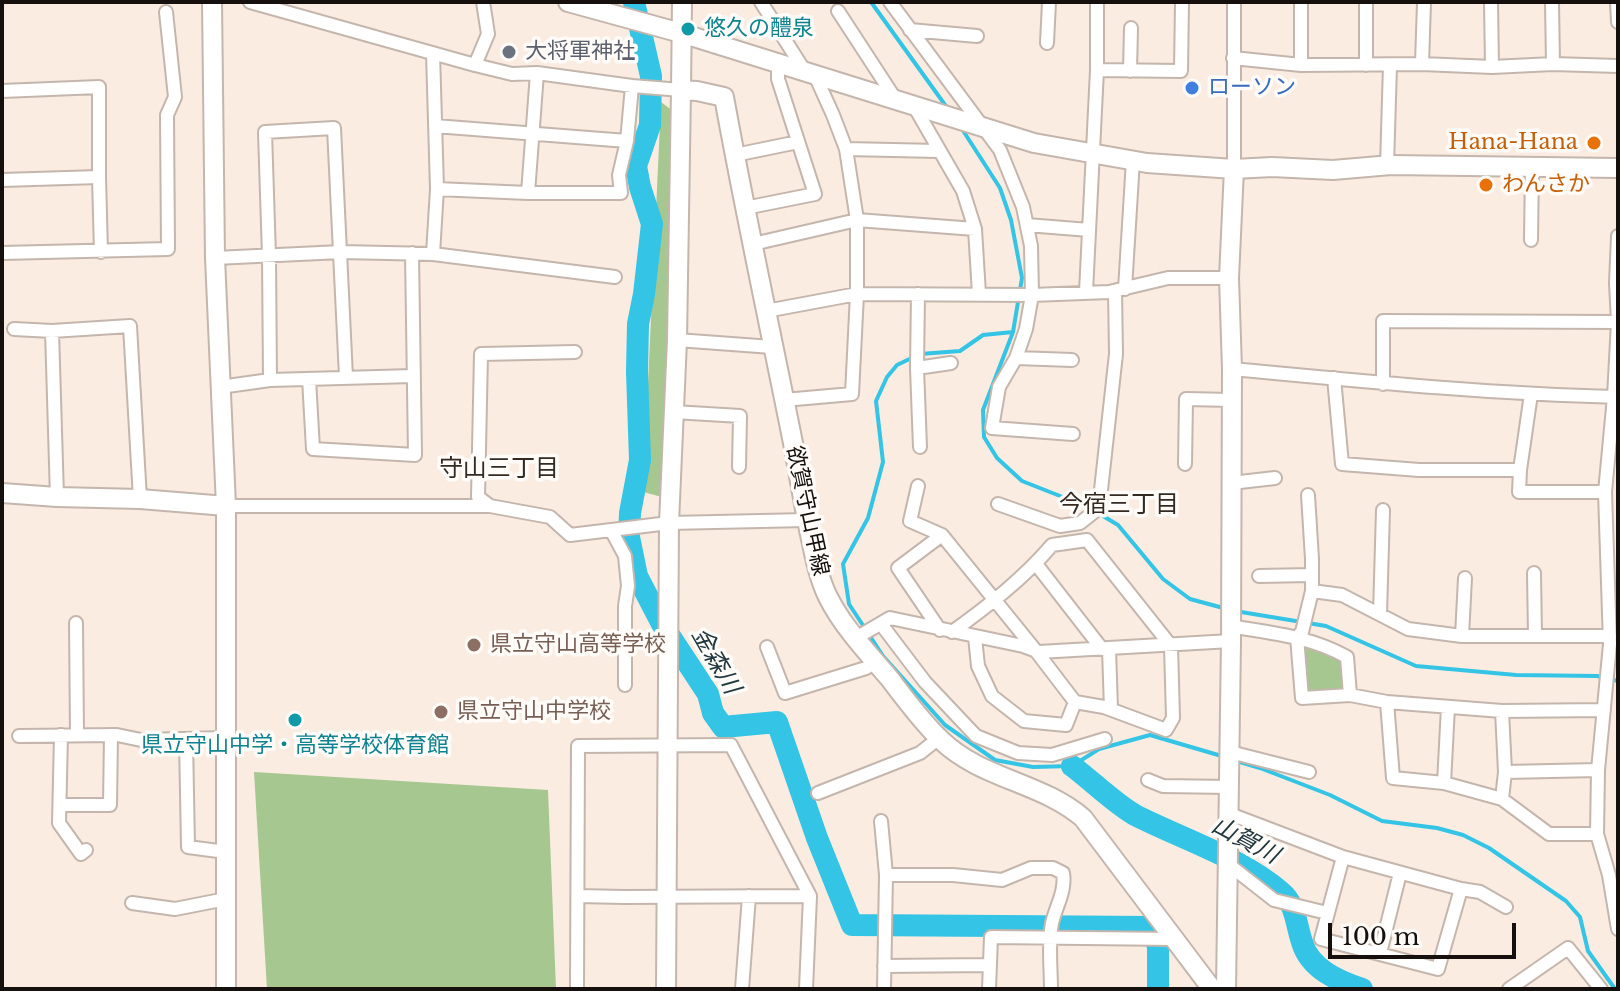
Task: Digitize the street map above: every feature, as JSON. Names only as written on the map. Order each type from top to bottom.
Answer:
[{"type":"street","points":[[212,2],[215,258],[226,506],[226,989]]},
{"type":"street","points":[[250,2],[512,74],[537,73],[681,90]]},
{"type":"street","points":[[475,65],[488,34],[483,2]]},
{"type":"street","points":[[568,2],[778,62],[1034,143],[1133,160],[1234,169],[1333,170],[1387,166],[1618,168]]},
{"type":"street","points":[[666,989],[669,523],[677,340],[682,2]]},
{"type":"street","points":[[761,2],[809,72],[833,115],[846,149],[857,220],[852,394],[784,400]]},
{"type":"street","points":[[890,2],[975,125],[1000,150],[1023,207],[1031,246],[1026,329],[1016,358],[999,387],[992,428],[1073,434]]},
{"type":"street","points":[[1047,43],[1049,2]]},
{"type":"street","points":[[1086,292],[1097,70],[1097,2]]},
{"type":"street","points":[[1097,70],[1181,71],[1182,2]]},
{"type":"street","points":[[1226,989],[1232,400],[1229,278],[1234,169],[1234,2]]},
{"type":"street","points":[[1301,2],[1301,65]]},
{"type":"street","points":[[1366,2],[1366,65]]},
{"type":"street","points":[[1422,64],[1424,2]]},
{"type":"street","points":[[1491,2],[1492,67]]},
{"type":"street","points":[[1552,2],[1553,64]]},
{"type":"street","points":[[1617,2],[1618,22]]},
{"type":"street","points":[[838,11],[896,100]]},
{"type":"street","points":[[2,253],[168,249],[167,115],[175,97],[166,12]]},
{"type":"street","points":[[1130,71],[1131,28]]},
{"type":"street","points":[[910,30],[977,36]]},
{"type":"street","points":[[433,53],[437,189],[433,254]]},
{"type":"street","points":[[1233,58],[1301,65],[1618,66]]},
{"type":"street","points":[[745,208],[815,194],[778,79],[778,62]]},
{"type":"street","points":[[1387,166],[1390,65]]},
{"type":"street","points":[[528,193],[537,73]]},
{"type":"street","points":[[437,189],[621,193],[619,175],[627,141],[632,86]]},
{"type":"street","points":[[2,91],[99,87],[101,252]]},
{"type":"street","name":"欲賀守山甲線","points":[[681,90],[724,97],[807,520],[821,582],[828,598],[875,662],[953,751],[972,763],[1056,799],[1083,818],[1212,989]]},
{"type":"street","points":[[914,106],[963,191],[975,229],[979,294]]},
{"type":"street","points":[[435,126],[627,141]]},
{"type":"street","points":[[270,380],[265,132],[334,128],[346,377]]},
{"type":"street","points":[[735,155],[798,142]]},
{"type":"street","points":[[846,149],[939,151]]},
{"type":"street","points":[[998,504],[1060,526],[1080,523],[1099,508],[1133,160]]},
{"type":"street","points":[[1531,240],[1532,167]]},
{"type":"street","points":[[2,180],[99,177]]},
{"type":"street","points":[[753,244],[857,220],[975,229]]},
{"type":"street","points":[[1027,225],[1089,230]]},
{"type":"street","points":[[1618,236],[1616,397],[1612,465],[1605,492],[1613,641],[1598,770],[1597,834],[1613,875],[1618,929]]},
{"type":"street","points":[[215,258],[341,252],[412,253],[615,277]]},
{"type":"street","points":[[309,379],[313,449],[415,455],[412,253]]},
{"type":"street","points":[[766,311],[857,294],[1030,295],[1120,290],[1168,278],[1229,278]]},
{"type":"street","points":[[918,294],[920,447]]},
{"type":"street","points":[[1383,384],[1383,321],[1618,322]]},
{"type":"street","points":[[14,329],[52,331],[130,326],[140,499]]},
{"type":"street","points":[[52,331],[57,497]]},
{"type":"street","points":[[677,340],[772,347]]},
{"type":"street","points":[[490,506],[478,497],[481,354],[575,352]]},
{"type":"street","points":[[1016,358],[1072,360]]},
{"type":"street","points":[[917,368],[951,363]]},
{"type":"street","points":[[1232,369],[1383,384],[1616,397]]},
{"type":"street","points":[[220,387],[270,380],[413,376]]},
{"type":"street","points":[[1334,378],[1342,464],[1419,470],[1520,470]]},
{"type":"street","points":[[1531,394],[1519,492],[1605,492]]},
{"type":"street","points":[[1185,464],[1186,399],[1232,400]]},
{"type":"street","points":[[674,412],[740,416],[739,467]]},
{"type":"street","points":[[1231,483],[1275,478]]},
{"type":"street","points":[[918,486],[910,521],[942,535],[994,601],[1036,651],[1075,702],[1111,709],[1166,730],[1173,718],[1171,646],[1087,540],[1052,545],[1036,564],[994,601],[946,631]]},
{"type":"street","points":[[2,493],[226,506],[490,506],[550,517],[570,535],[669,523],[807,520]]},
{"type":"street","points":[[1308,495],[1312,591],[1300,635],[1302,698],[1350,695],[1387,702],[1502,711],[1604,710]]},
{"type":"street","points":[[1380,614],[1383,510]]},
{"type":"street","points":[[611,530],[625,556],[628,586],[625,685]]},
{"type":"street","points":[[942,535],[898,568],[946,631]]},
{"type":"street","points":[[1036,564],[1106,649],[1111,709]]},
{"type":"street","points":[[1534,573],[1535,636]]},
{"type":"street","points":[[1259,576],[1311,575]]},
{"type":"street","points":[[1462,636],[1465,578]]},
{"type":"street","points":[[1312,591],[1342,595],[1408,629],[1462,636],[1535,636],[1613,641]]},
{"type":"street","points":[[856,638],[890,618],[1036,651],[1171,646],[1230,634],[1300,635],[1347,657],[1350,695]]},
{"type":"street","points":[[76,623],[77,735]]},
{"type":"street","points":[[881,624],[925,682],[976,736],[1018,753],[1052,755],[1105,739]]},
{"type":"street","points":[[975,637],[978,666],[992,696],[1024,721],[1066,725],[1075,702]]},
{"type":"street","points":[[767,647],[785,693],[866,668],[875,662]]},
{"type":"street","points":[[1387,702],[1393,778],[1444,783],[1502,799],[1549,834],[1597,834]]},
{"type":"street","points":[[1444,783],[1448,707]]},
{"type":"street","points":[[1502,711],[1505,772],[1502,799]]},
{"type":"street","points":[[1602,724],[1618,724]]},
{"type":"street","points":[[61,735],[59,823],[81,854],[86,850]]},
{"type":"street","points":[[19,736],[111,735],[141,740],[226,738]]},
{"type":"street","points":[[60,805],[110,805],[111,735]]},
{"type":"street","points":[[818,793],[920,753],[939,738]]},
{"type":"street","points":[[186,739],[188,847],[226,852]]},
{"type":"street","points":[[577,989],[578,746],[731,745],[810,896],[806,989]]},
{"type":"street","points":[[1230,752],[1309,772]]},
{"type":"street","points":[[1505,772],[1598,770]]},
{"type":"street","points":[[1148,780],[1163,786],[1230,787]]},
{"type":"street","points":[[1230,814],[1343,857],[1480,892],[1506,907]]},
{"type":"street","points":[[881,821],[886,875],[884,989]]},
{"type":"street","points":[[1343,857],[1321,939],[1438,969],[1461,889]]},
{"type":"street","points":[[1228,864],[1274,900],[1327,913]]},
{"type":"street","points":[[886,875],[953,875],[1002,880],[1031,868],[1053,868],[1063,873],[1065,884],[1050,938],[1051,989]]},
{"type":"street","points":[[1380,953],[1400,873]]},
{"type":"street","points":[[578,896],[810,896]]},
{"type":"street","points":[[742,989],[749,896]]},
{"type":"street","points":[[132,903],[175,909],[226,899]]},
{"type":"street","points":[[989,989],[991,937],[1175,939]]},
{"type":"street","points":[[1509,989],[1568,948],[1601,989]]},
{"type":"street","points":[[884,966],[989,965]]},
{"type":"green space","points":[[661,102],[673,111],[662,497],[643,492]]},
{"type":"green space","points":[[1300,644],[1343,658],[1347,693],[1304,695]]},
{"type":"green space","points":[[254,772],[548,790],[556,989],[267,989]]},
{"type":"waterway","name":"金森川","points":[[634,2],[651,76],[650,125],[636,166],[652,224],[638,324],[640,460],[630,513],[629,537],[637,576],[662,624],[708,694],[713,713],[723,727],[777,722],[817,838],[852,925],[1152,927],[1158,947],[1158,989]]},
{"type":"waterway","points":[[871,2],[948,109]]},
{"type":"waterway","points":[[962,129],[1000,188],[1011,220],[1022,278],[1013,332],[983,410],[984,437],[997,458],[1022,481],[1088,507],[1118,525],[1163,579],[1190,599],[1227,609]]},
{"type":"waterway","points":[[1013,332],[983,335],[960,351],[920,354],[897,365],[887,377],[876,401],[883,462],[868,518],[843,564],[849,604],[883,656],[945,725],[995,760],[1033,767],[1072,766],[1099,749],[1150,735],[1225,757]]},
{"type":"waterway","points":[[1235,611],[1326,626],[1416,666],[1516,675],[1597,676],[1618,681]]},
{"type":"waterway","points":[[1233,760],[1330,795],[1382,821],[1437,828],[1463,835],[1489,848],[1566,901],[1580,917],[1588,951],[1615,989]]},
{"type":"waterway","name":"山賀川","points":[[1072,766],[1135,815],[1230,859],[1281,892],[1290,902],[1311,960],[1335,978],[1362,989]]},
{"type":"place","name":"悠久の醴泉","points":[[688,29]]},
{"type":"place","name":"大将軍神社","points":[[509,52]]},
{"type":"place","name":"ローソン","points":[[1192,88]]},
{"type":"place","name":"Hana-Hana","points":[[1594,143]]},
{"type":"place","name":"わんさか","points":[[1486,185]]},
{"type":"place","name":"県立守山高等学校","points":[[474,645]]},
{"type":"place","name":"県立守山中学校","points":[[441,712]]},
{"type":"place","name":"県立守山中学・高等学校体育館","points":[[295,720]]},
{"type":"district","name":"守山三丁目","points":[[499,469]]},
{"type":"district","name":"今宿三丁目","points":[[1119,505]]}]
